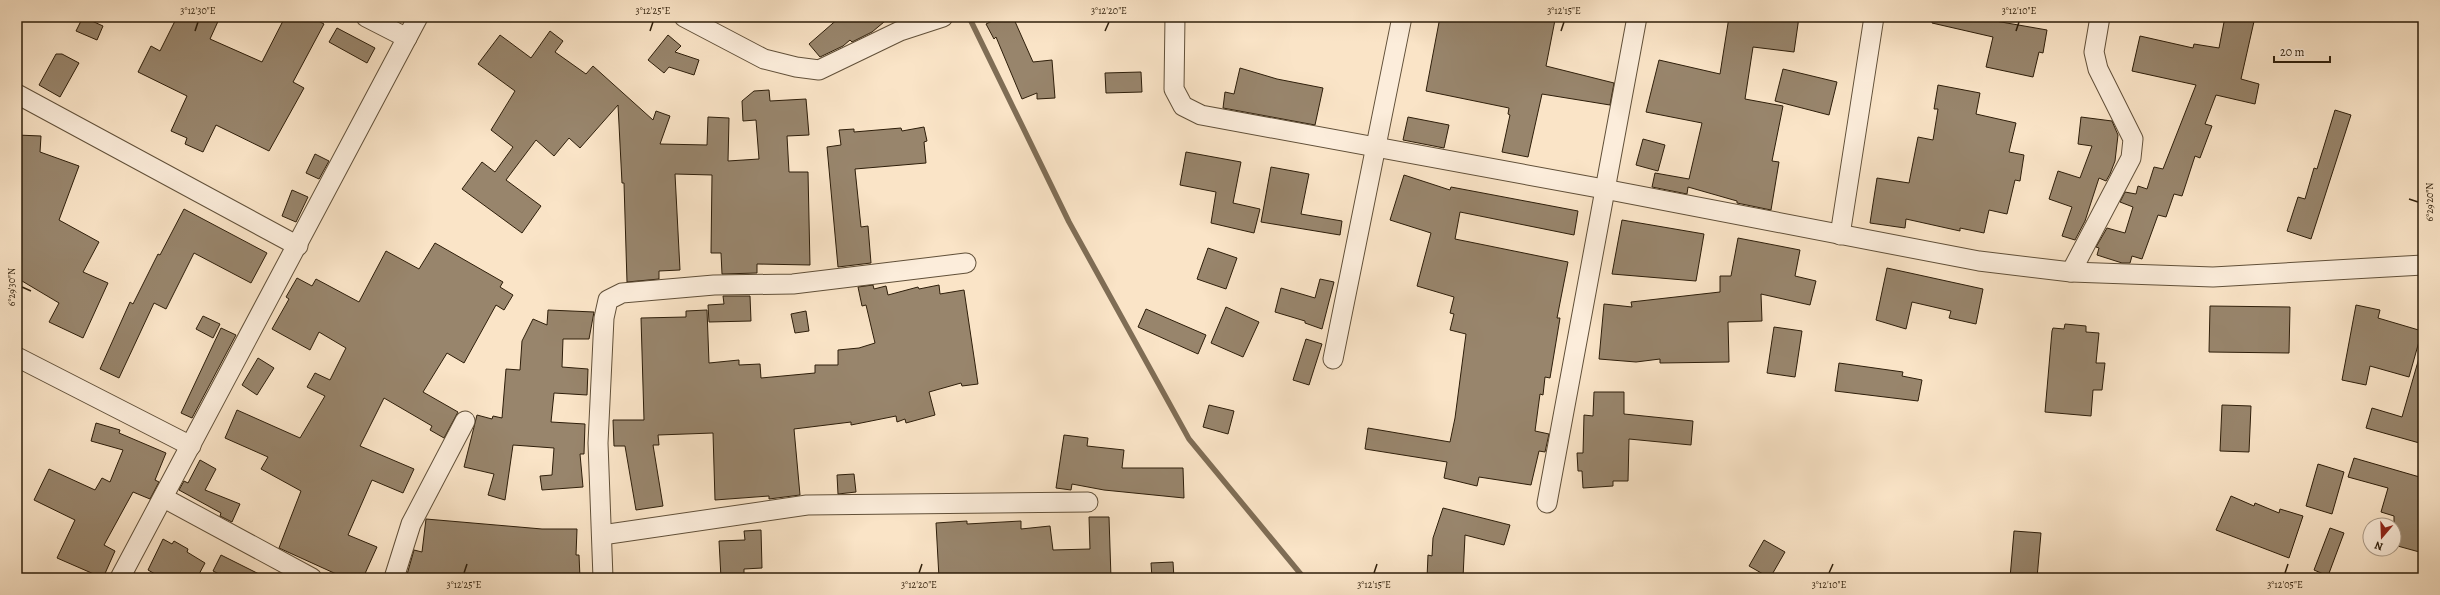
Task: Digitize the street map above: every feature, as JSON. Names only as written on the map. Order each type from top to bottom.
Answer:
[{"type":"street","points":[[366,17],[407,38]]},
{"type":"street","points":[[120,578],[298,246],[418,17]]},
{"type":"street","points":[[684,17],[764,59],[796,67],[818,70],[900,31],[943,17]]},
{"type":"street","points":[[1175,17],[1174,89],[1183,106],[1201,115],[1604,189],[1979,261],[2071,272],[2213,277],[2423,265]]},
{"type":"street","points":[[1333,359],[1402,17]]},
{"type":"street","points":[[1547,503],[1637,17]]},
{"type":"street","points":[[1840,235],[1874,17]]},
{"type":"street","points":[[2071,272],[2131,158],[2133,139],[2098,69],[2094,52],[2100,17]]},
{"type":"street","points":[[17,94],[298,246]]},
{"type":"street","points":[[603,578],[598,443],[604,318],[608,300],[622,293],[714,285],[793,284],[966,263]]},
{"type":"street","points":[[17,357],[191,446]]},
{"type":"street","points":[[394,578],[411,524],[465,421]]},
{"type":"street","points":[[164,498],[312,578]]},
{"type":"street","points":[[602,536],[807,505],[1088,502]]},
{"type":"building","points":[[83,17],[103,26],[97,40],[76,31]]},
{"type":"building","points":[[177,17],[220,17],[210,39],[262,62],[285,17],[311,17],[324,24],[293,82],[304,88],[269,151],[216,125],[203,152],[185,144],[187,138],[171,131],[187,96],[138,72],[151,46],[160,51]]},
{"type":"building","points":[[840,17],[890,17],[872,32],[852,42],[850,40],[843,46],[820,57],[809,44]]},
{"type":"building","points":[[1000,17],[1013,17],[1033,62],[1052,60],[1055,98],[1037,99],[1037,93],[1022,99],[996,37],[994,39],[986,24]]},
{"type":"building","points":[[1440,17],[1539,17],[1555,20],[1546,66],[1614,83],[1610,105],[1542,94],[1528,157],[1502,152],[1510,115],[1508,114],[1509,108],[1426,91]]},
{"type":"building","points":[[1729,17],[1799,17],[1794,52],[1753,47],[1745,99],[1783,106],[1772,161],[1779,162],[1771,210],[1737,203],[1737,201],[1688,187],[1687,194],[1652,187],[1655,173],[1689,179],[1702,123],[1646,112],[1659,60],[1720,74]]},
{"type":"building","points":[[1933,17],[1984,17],[1984,19],[2047,30],[2043,53],[2039,52],[2033,77],[1986,67],[1993,37],[1932,23]]},
{"type":"building","points":[[2225,17],[2255,17],[2241,79],[2259,84],[2255,104],[2216,95],[2205,124],[2212,126],[2200,158],[2195,156],[2182,196],[2174,194],[2166,217],[2158,215],[2142,259],[2132,256],[2130,263],[2122,263],[2097,255],[2099,248],[2096,247],[2107,228],[2125,233],[2133,207],[2120,202],[2125,192],[2136,194],[2138,186],[2147,189],[2154,167],[2163,169],[2196,85],[2132,71],[2140,36],[2193,48],[2194,44],[2219,48]]},
{"type":"building","points":[[337,28],[375,48],[367,63],[329,42]]},
{"type":"building","points":[[550,31],[563,41],[555,52],[586,74],[593,66],[653,120],[656,111],[670,116],[660,144],[707,145],[708,117],[729,118],[728,161],[759,159],[756,120],[743,121],[742,101],[754,91],[769,90],[770,101],[806,99],[809,135],[787,136],[789,172],[808,172],[810,265],[757,264],[757,273],[722,274],[721,253],[711,253],[712,175],[675,174],[680,270],[659,271],[659,279],[627,282],[624,183],[622,183],[618,105],[580,148],[569,138],[554,156],[536,140],[506,180],[541,206],[522,233],[462,189],[482,162],[495,172],[513,147],[491,130],[515,91],[478,64],[500,35],[531,58]]},
{"type":"building","points":[[668,35],[681,46],[675,52],[699,60],[694,75],[669,67],[664,73],[648,60]]},
{"type":"building","points":[[56,54],[62,54],[79,63],[60,97],[39,85]]},
{"type":"building","points":[[1240,68],[1277,79],[1323,88],[1315,125],[1223,108],[1225,92],[1234,94]]},
{"type":"building","points":[[1783,69],[1837,82],[1829,115],[1775,101]]},
{"type":"building","points":[[1141,72],[1142,92],[1106,93],[1105,73]]},
{"type":"building","points":[[1938,85],[1980,93],[1976,114],[2016,123],[2009,152],[2024,155],[2020,181],[2015,180],[2007,214],[1989,210],[1984,233],[1960,228],[1960,231],[1906,219],[1905,228],[1870,223],[1877,178],[1909,183],[1918,137],[1933,140],[1938,109],[1934,109]]},
{"type":"building","points":[[2335,110],[2351,115],[2311,239],[2287,231],[2298,197],[2305,199],[2314,168],[2317,169]]},
{"type":"building","points":[[1408,117],[1449,125],[1444,148],[1403,140]]},
{"type":"building","points":[[2081,117],[2112,121],[2118,135],[2115,161],[2110,174],[2106,181],[2099,178],[2085,221],[2075,240],[2062,236],[2072,207],[2049,199],[2058,171],[2080,178],[2092,146],[2078,144]]},
{"type":"building","points":[[924,127],[927,141],[924,142],[926,163],[855,169],[861,227],[868,226],[871,263],[838,267],[827,147],[841,145],[839,130],[854,129],[854,132],[901,128],[902,131]]},
{"type":"building","points":[[17,135],[41,136],[40,152],[79,166],[59,220],[99,242],[83,272],[108,283],[83,338],[49,322],[59,303],[17,278]]},
{"type":"building","points":[[1643,139],[1665,145],[1658,171],[1636,165]]},
{"type":"building","points":[[1186,152],[1241,162],[1233,203],[1260,209],[1254,233],[1211,223],[1216,192],[1180,185]]},
{"type":"building","points":[[315,154],[329,161],[319,179],[306,173]]},
{"type":"building","points":[[1271,167],[1309,174],[1301,214],[1342,221],[1340,235],[1261,222]]},
{"type":"building","points":[[1404,175],[1450,190],[1451,187],[1578,211],[1574,235],[1460,212],[1455,239],[1568,262],[1557,318],[1560,318],[1550,378],[1545,377],[1543,395],[1540,394],[1535,431],[1549,434],[1545,452],[1539,451],[1531,485],[1479,477],[1477,486],[1444,478],[1447,462],[1365,449],[1368,428],[1450,442],[1455,418],[1466,334],[1450,330],[1454,314],[1450,313],[1454,297],[1417,286],[1431,233],[1390,220]]},
{"type":"building","points":[[292,190],[308,197],[296,222],[282,216]]},
{"type":"building","points":[[184,209],[267,253],[251,283],[194,253],[166,309],[154,303],[119,378],[100,369],[130,302],[133,304],[158,254],[160,255]]},
{"type":"building","points":[[1622,220],[1704,234],[1696,281],[1612,274]]},
{"type":"building","points":[[1738,238],[1800,250],[1795,276],[1816,281],[1810,305],[1761,294],[1762,321],[1728,322],[1729,362],[1660,363],[1660,359],[1636,362],[1599,359],[1604,304],[1632,307],[1631,302],[1720,292],[1720,276],[1731,276]]},
{"type":"building","points":[[435,243],[503,282],[500,287],[513,295],[504,310],[496,305],[464,363],[447,353],[423,392],[458,412],[444,438],[430,430],[432,426],[384,398],[360,446],[414,469],[403,493],[372,480],[348,535],[377,547],[363,578],[345,578],[279,548],[301,491],[261,469],[268,457],[225,438],[237,410],[300,438],[325,396],[307,387],[315,373],[330,380],[346,348],[319,332],[310,350],[272,329],[289,299],[286,297],[297,278],[312,286],[316,279],[359,302],[386,251],[419,269]]},
{"type":"building","points":[[1208,248],[1237,258],[1226,289],[1197,279]]},
{"type":"building","points":[[1887,268],[1983,289],[1976,324],[1949,318],[1951,311],[1912,302],[1906,329],[1876,320]]},
{"type":"building","points":[[1320,279],[1334,282],[1322,329],[1305,323],[1305,321],[1275,312],[1281,288],[1315,298]]},
{"type":"building","points":[[873,285],[874,289],[886,286],[888,295],[918,287],[919,289],[939,285],[940,294],[964,290],[978,384],[962,386],[961,383],[929,392],[935,415],[906,423],[905,419],[897,422],[896,416],[851,425],[851,422],[794,429],[800,495],[769,499],[769,496],[715,500],[713,433],[658,435],[659,445],[653,445],[663,506],[636,510],[625,446],[614,446],[613,420],[644,420],[641,318],[686,317],[686,311],[707,310],[709,363],[739,360],[739,365],[760,364],[761,378],[815,373],[815,365],[838,365],[838,350],[859,348],[875,343],[866,305],[862,306],[858,287]]},
{"type":"building","points":[[723,296],[750,296],[751,321],[709,322],[708,305],[724,304]]},
{"type":"building","points":[[2356,305],[2380,310],[2378,318],[2422,331],[2409,377],[2370,366],[2366,385],[2342,380]]},
{"type":"building","points":[[2210,306],[2290,307],[2289,353],[2209,352]]},
{"type":"building","points":[[1226,307],[1259,322],[1243,357],[1211,343]]},
{"type":"building","points":[[1146,309],[1206,335],[1198,354],[1138,327]]},
{"type":"building","points":[[548,310],[594,312],[589,339],[563,339],[562,367],[588,369],[587,395],[554,393],[551,422],[585,424],[584,454],[580,454],[583,487],[542,490],[540,476],[552,475],[554,448],[513,445],[505,500],[488,495],[494,474],[464,467],[477,415],[492,419],[493,416],[502,418],[506,369],[520,370],[522,341],[533,319],[547,325]]},
{"type":"building","points":[[806,311],[809,331],[795,333],[791,314]]},
{"type":"building","points":[[203,316],[220,324],[213,338],[196,329]]},
{"type":"building","points":[[2065,324],[2086,326],[2086,332],[2099,333],[2096,363],[2105,363],[2102,390],[2093,390],[2091,416],[2045,412],[2052,331],[2053,328],[2064,329]]},
{"type":"building","points":[[1774,327],[1802,331],[1795,377],[1767,373]]},
{"type":"building","points":[[221,328],[236,335],[192,418],[181,413]]},
{"type":"building","points":[[1306,339],[1322,344],[1309,385],[1293,380]]},
{"type":"building","points":[[258,358],[274,368],[257,395],[242,385]]},
{"type":"building","points":[[2419,358],[2423,359],[2423,444],[2366,428],[2372,408],[2402,417]]},
{"type":"building","points":[[1839,363],[1903,372],[1902,376],[1922,380],[1918,401],[1835,391]]},
{"type":"building","points":[[1594,392],[1624,392],[1624,414],[1693,421],[1691,445],[1629,439],[1628,481],[1613,481],[1613,486],[1583,488],[1582,471],[1578,471],[1577,453],[1583,453],[1584,415],[1593,416]]},
{"type":"building","points":[[1209,405],[1234,411],[1228,434],[1203,427]]},
{"type":"building","points":[[2222,405],[2251,406],[2249,452],[2220,451]]},
{"type":"building","points":[[96,423],[120,430],[119,433],[166,453],[155,480],[159,482],[150,499],[133,492],[104,545],[115,551],[103,578],[57,558],[75,520],[34,500],[49,469],[95,490],[102,478],[110,482],[123,450],[91,441]]},
{"type":"building","points":[[1064,435],[1088,438],[1087,446],[1124,450],[1122,468],[1183,468],[1184,498],[1104,490],[1072,484],[1071,490],[1056,488]]},
{"type":"building","points":[[2354,458],[2423,478],[2423,553],[2402,547],[2402,517],[2394,517],[2381,512],[2388,488],[2348,477]]},
{"type":"building","points":[[200,460],[216,469],[205,490],[240,504],[232,522],[220,516],[221,513],[179,490],[184,481],[188,483]]},
{"type":"building","points":[[2318,464],[2344,472],[2332,514],[2306,506]]},
{"type":"building","points":[[854,474],[856,492],[838,494],[837,475]]},
{"type":"building","points":[[2231,496],[2254,506],[2255,503],[2279,513],[2280,509],[2303,516],[2289,558],[2216,530]]},
{"type":"building","points":[[1443,508],[1510,525],[1504,545],[1465,535],[1463,578],[1427,578],[1428,555],[1432,556],[1433,538]]},
{"type":"building","points":[[1089,517],[1109,517],[1111,578],[939,578],[936,523],[967,521],[967,524],[1021,521],[1021,529],[1050,526],[1053,550],[1090,549]]},
{"type":"building","points":[[426,519],[542,529],[577,529],[576,555],[579,555],[580,578],[406,578],[414,550],[422,552]]},
{"type":"building","points":[[2330,528],[2344,533],[2328,576],[2314,570]]},
{"type":"building","points":[[761,530],[762,568],[744,569],[744,578],[721,578],[719,541],[745,540],[744,531]]},
{"type":"building","points":[[2014,531],[2041,533],[2037,578],[2010,578]]},
{"type":"building","points":[[163,539],[172,544],[174,541],[188,549],[187,552],[205,563],[197,578],[162,578],[148,570]]},
{"type":"building","points":[[1764,540],[1785,552],[1770,578],[1749,566]]},
{"type":"building","points":[[221,555],[267,578],[227,578],[213,571]]},
{"type":"building","points":[[1173,562],[1174,578],[1152,578],[1151,563]]},
{"type":"waterway","points":[[969,17],[1069,222],[1189,439],[1304,578]]}]
